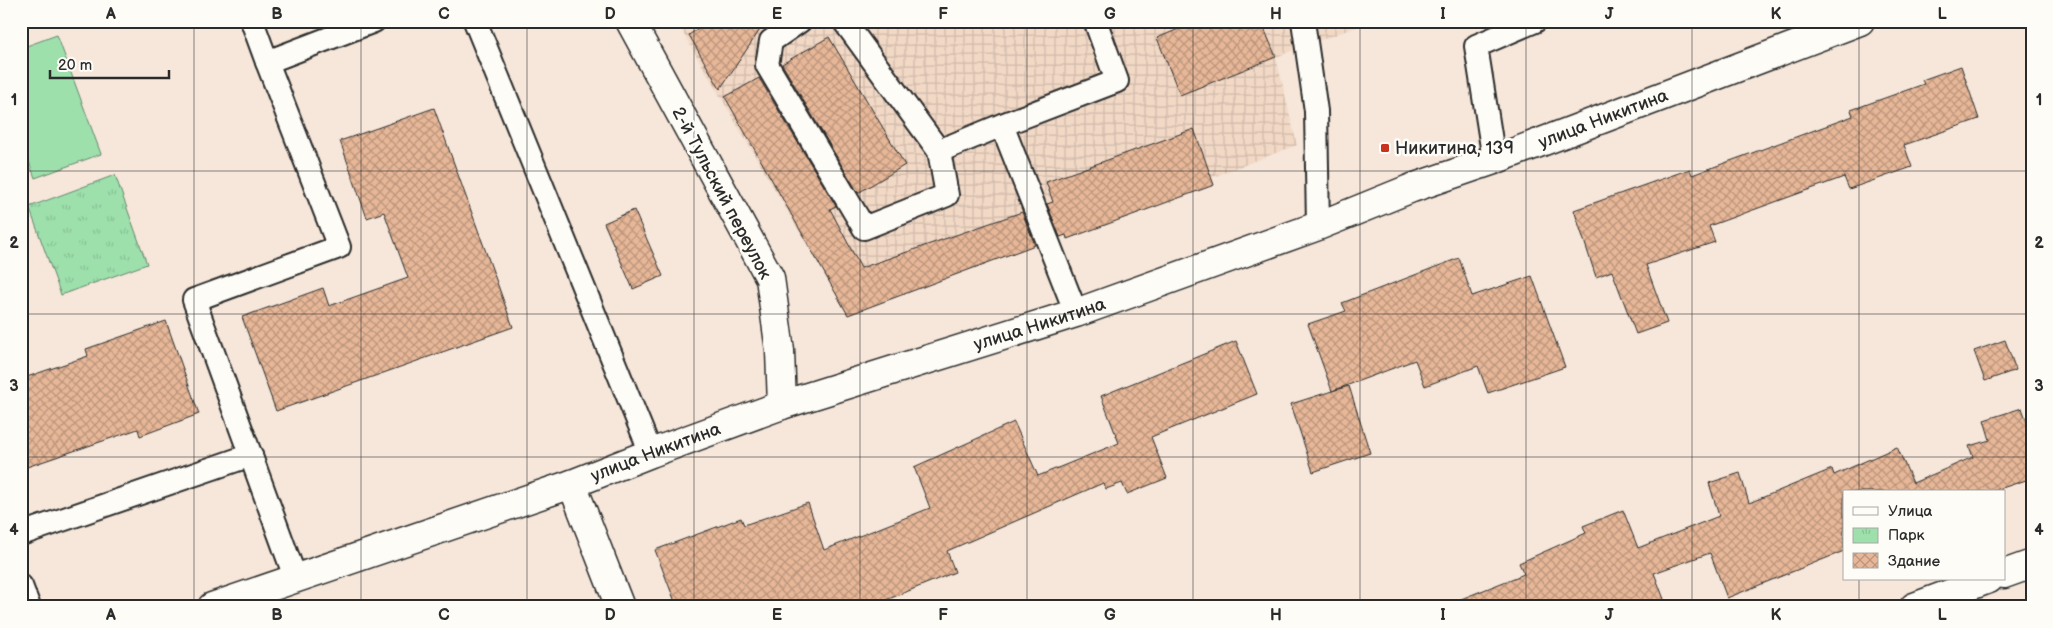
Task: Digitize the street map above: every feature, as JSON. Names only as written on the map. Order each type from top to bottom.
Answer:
[{"type":"street","name":"2-й Тульский переулок","points":[[630,21],[770,278],[780,351],[782,405]]},
{"type":"street","name":"улица Никитина","points":[[212,607],[295,577],[572,484],[782,405],[1076,313],[1318,226],[1412,188],[1494,160],[1860,21]]},
{"type":"street","points":[[572,484],[620,607]]},
{"type":"street","points":[[2006,573],[2032,564]]},
{"type":"street","points":[[1914,607],[1986,580]]},
{"type":"lane","points":[[252,21],[339,247],[194,300],[295,577]]},
{"type":"lane","points":[[268,62],[374,21]]},
{"type":"lane","points":[[475,21],[651,453]]},
{"type":"lane","points":[[800,21],[771,41],[767,65],[864,228],[947,195],[939,151],[844,21]]},
{"type":"lane","points":[[939,151],[1117,81],[1096,23],[1100,21]]},
{"type":"lane","points":[[1303,21],[1316,111],[1318,226]]},
{"type":"lane","points":[[1494,160],[1476,46],[1536,21]]},
{"type":"lane","points":[[1002,125],[1076,313]]},
{"type":"lane","points":[[21,534],[251,455]]},
{"type":"lane","points":[[21,586],[29,607]]},
{"type":"shaded area","points":[[697,21],[1372,21],[1276,57],[1297,145],[848,315],[682,31]]},
{"type":"green space","points":[[57,35],[101,154],[35,178],[21,140],[21,48]]},
{"type":"green space","points":[[115,175],[147,264],[61,295],[29,207]]},
{"type":"building","points":[[708,21],[766,21],[720,89],[689,35]]},
{"type":"building","points":[[1198,21],[1261,21],[1276,57],[1180,95],[1157,38]]},
{"type":"building","points":[[829,37],[905,165],[858,193],[782,64]]},
{"type":"building","points":[[1961,66],[1979,119],[1904,145],[1912,167],[1849,189],[1844,177],[1709,226],[1715,242],[1646,265],[1667,323],[1636,334],[1612,271],[1596,277],[1574,210],[1690,169],[1692,175],[1853,116],[1851,110],[1924,84],[1922,80]]},
{"type":"building","points":[[759,78],[836,206],[830,209],[861,268],[1022,212],[1035,245],[848,315],[725,97]]},
{"type":"building","points":[[434,108],[513,327],[276,411],[242,317],[323,288],[329,306],[408,278],[384,212],[367,218],[340,141]]},
{"type":"building","points":[[1194,129],[1214,185],[1067,239],[1066,235],[1060,237],[1047,204],[1053,202],[1046,182]]},
{"type":"building","points":[[634,210],[663,276],[633,289],[604,223]]},
{"type":"building","points":[[1459,258],[1472,296],[1532,276],[1565,367],[1488,393],[1478,366],[1425,386],[1415,360],[1332,391],[1308,324],[1346,311],[1342,303]]},
{"type":"building","points":[[166,321],[199,414],[140,436],[138,429],[21,469],[21,379],[88,356],[86,349]]},
{"type":"building","points":[[2005,340],[2016,370],[1985,381],[1974,351]]},
{"type":"building","points":[[1236,341],[1257,394],[1151,437],[1167,478],[1127,494],[1122,483],[1106,489],[1103,483],[947,551],[955,572],[869,607],[677,607],[655,550],[741,518],[744,525],[808,503],[824,550],[930,508],[914,467],[1014,422],[1038,476],[1119,443],[1101,396]]},
{"type":"building","points":[[1349,386],[1370,453],[1313,472],[1291,404]]},
{"type":"building","points":[[2022,408],[2032,437],[2032,478],[1996,490],[1843,490],[1843,551],[1727,598],[1710,553],[1654,573],[1667,607],[1447,607],[1446,605],[1524,574],[1519,563],[1586,533],[1583,526],[1623,510],[1638,548],[1719,516],[1709,483],[1740,473],[1749,503],[1832,469],[1834,475],[1897,447],[1913,483],[1973,457],[1969,446],[1990,440],[1984,420]]},
{"type":"place","name":"Никитина, 139","points":[[1385,148]]}]
